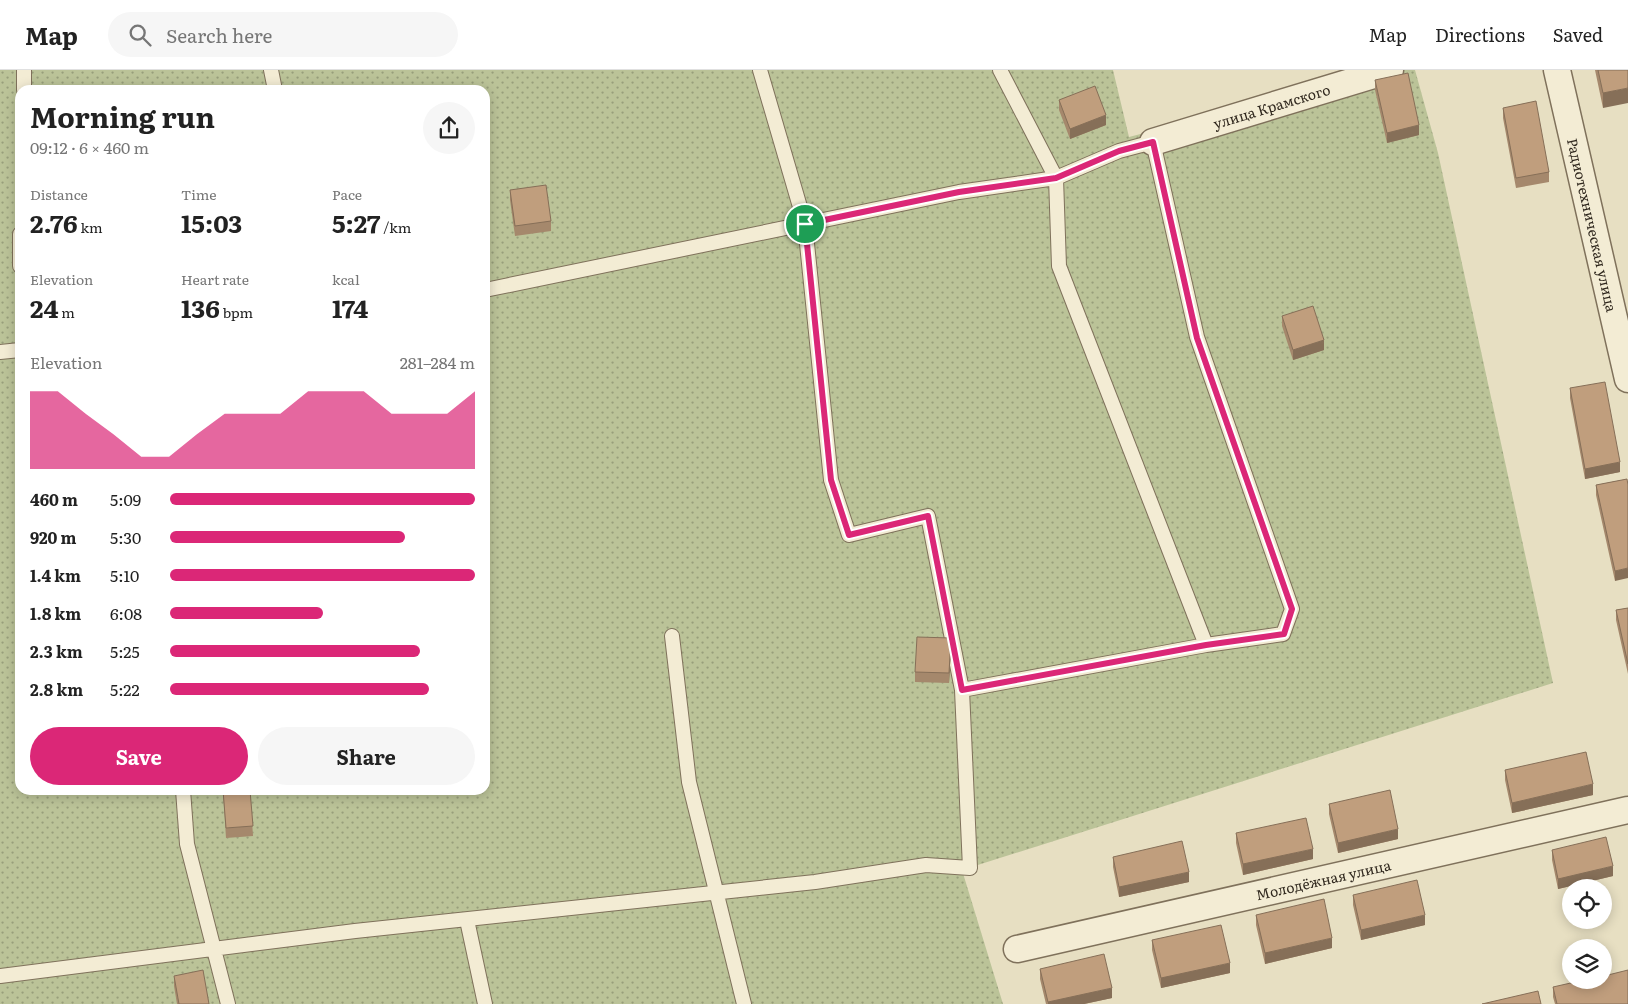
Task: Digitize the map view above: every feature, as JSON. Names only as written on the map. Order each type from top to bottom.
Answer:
[{"type":"street","name":"улица Крамского","points":[[1153,142],[1390,70]]},
{"type":"street","name":"Радиотехническая улица","points":[[1557,70],[1626,364]]},
{"type":"street","name":"Молодёжная улица","points":[[1017,949],[1628,810]]},
{"type":"lane","points":[[24,70],[24,85]]},
{"type":"lane","points":[[271,70],[274,85]]},
{"type":"lane","points":[[0,976],[213,949],[815,882],[926,865],[970,868],[962,690],[928,516],[849,535],[831,480],[805,224],[760,70]]},
{"type":"lane","points":[[1000,70],[1056,178],[1059,266],[1206,645]]},
{"type":"lane","points":[[490,289],[959,192],[1056,178],[1119,151],[1153,142],[1197,338],[1292,609],[1284,634],[1206,645],[962,690]]},
{"type":"lane","points":[[0,352],[15,350]]},
{"type":"lane","points":[[672,636],[689,782],[744,1004]]},
{"type":"lane","points":[[183,795],[187,844],[228,1004]]},
{"type":"lane","points":[[467,920],[485,1004]]},
{"type":"green space","points":[[0,70],[1113,70],[1129,137],[1387,70],[1415,70],[1438,153],[1553,683],[962,870],[1003,1004],[0,1004]]},
{"type":"building","points":[[1598,70],[1628,70],[1628,88],[1603,93]]},
{"type":"building","points":[[1408,73],[1419,125],[1387,133],[1375,80]]},
{"type":"building","points":[[1095,86],[1106,115],[1070,129],[1059,100]]},
{"type":"building","points":[[1536,101],[1549,172],[1516,178],[1503,108]]},
{"type":"building","points":[[546,185],[551,221],[515,226],[510,190]]},
{"type":"building","points":[[1313,306],[1324,340],[1293,350],[1282,316]]},
{"type":"building","points":[[1605,382],[1620,462],[1585,469],[1570,388]]},
{"type":"building","points":[[1627,479],[1628,568],[1615,571],[1596,485]]},
{"type":"building","points":[[1628,608],[1628,664],[1616,610]]},
{"type":"building","points":[[917,637],[951,638],[949,673],[915,672]]},
{"type":"building","points":[[1586,752],[1593,784],[1512,803],[1505,770]]},
{"type":"building","points":[[1390,790],[1398,829],[1338,843],[1329,804]]},
{"type":"building","points":[[223,795],[250,795],[253,826],[226,828]]},
{"type":"building","points":[[1306,818],[1313,849],[1243,864],[1236,833]]},
{"type":"building","points":[[1606,837],[1613,866],[1558,879],[1552,850]]},
{"type":"building","points":[[1182,841],[1189,872],[1119,887],[1113,857]]},
{"type":"building","points":[[1417,880],[1425,915],[1361,930],[1353,895]]},
{"type":"building","points":[[1324,899],[1332,938],[1265,953],[1256,915]]},
{"type":"building","points":[[1221,925],[1230,963],[1161,978],[1152,940]]},
{"type":"building","points":[[1104,954],[1112,988],[1048,1002],[1040,969]]},
{"type":"building","points":[[203,970],[209,1004],[179,1004],[174,976]]},
{"type":"building","points":[[1628,970],[1628,1004],[1557,1004],[1553,987],[1562,985],[1562,989],[1612,989],[1612,974]]},
{"type":"building","points":[[1538,991],[1541,1004],[1482,1004]]},
{"type":"route","points":[[1153,142],[1197,338],[1292,609],[1284,634],[1206,645],[962,690],[928,516],[849,535],[831,480],[805,224],[959,192],[1056,178],[1119,151],[1153,142]]}]
